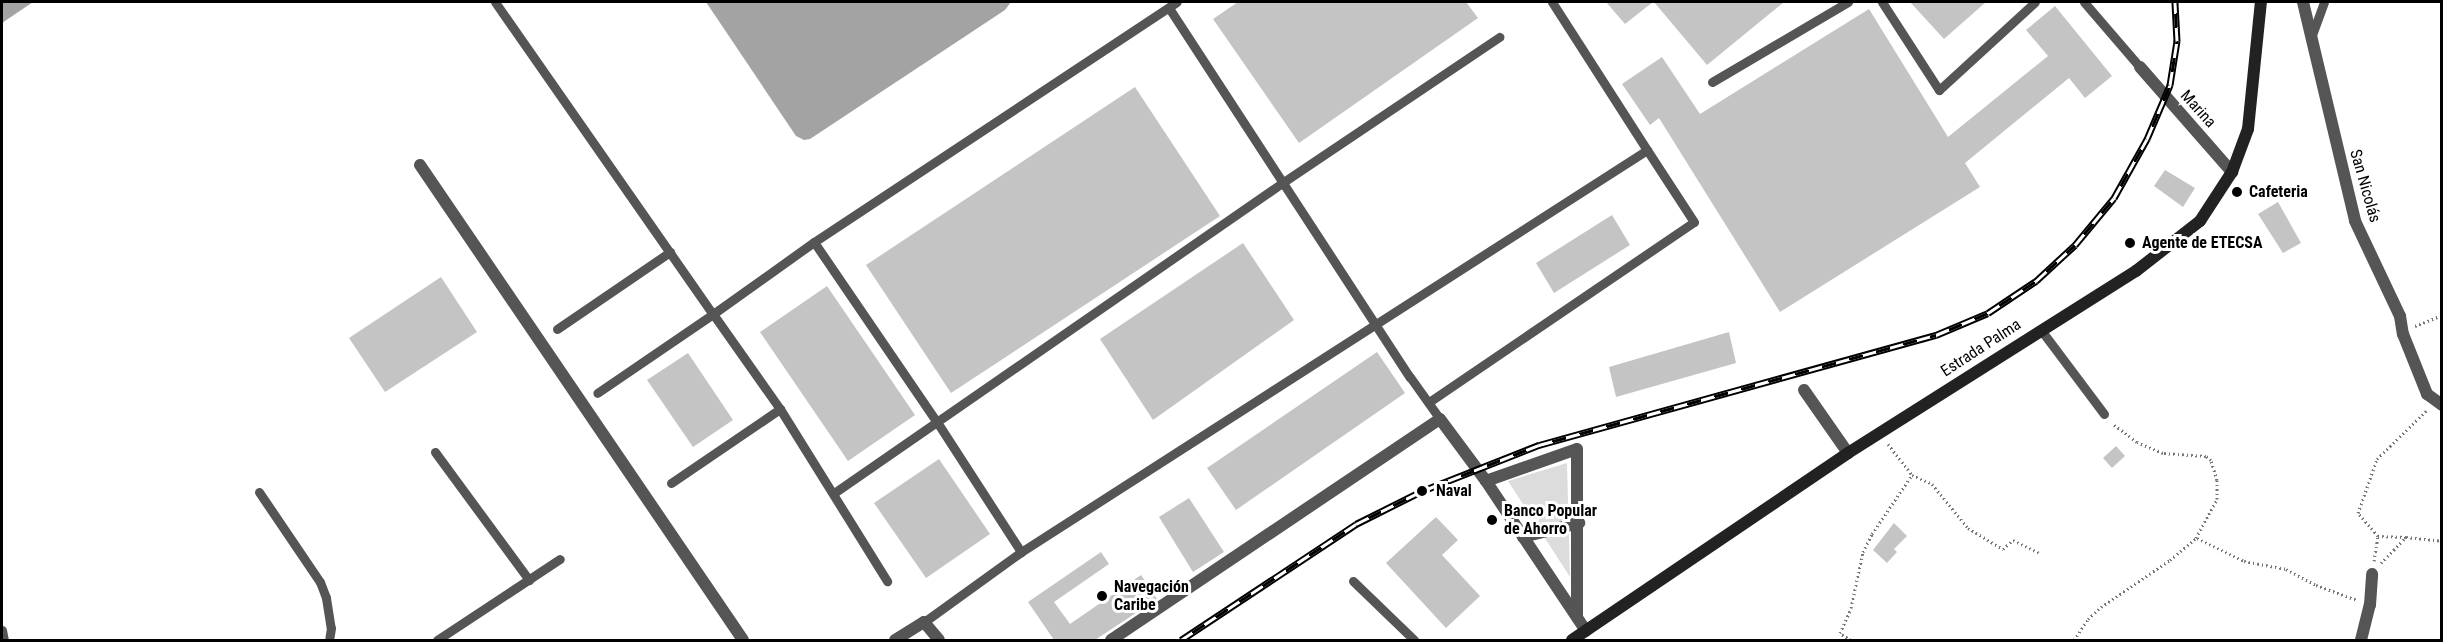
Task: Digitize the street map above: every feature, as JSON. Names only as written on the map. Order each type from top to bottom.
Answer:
[{"type":"main road","name":"Estrada Palma","points":[[1572,640],[1590,636],[1848,453],[2136,271],[2200,221],[2232,172],[2248,129],[2261,2]]},
{"type":"street","name":"San Nicolás","points":[[2303,2],[2355,221],[2400,316],[2403,334],[2427,394],[2439,403]]},
{"type":"street","name":"Marina","points":[[2140,67],[2232,172]]},
{"type":"street","points":[[420,165],[743,640]]},
{"type":"street","points":[[1804,390],[1848,453]]},
{"type":"street","points":[[1111,640],[1440,419],[1486,481],[1590,636]]},
{"type":"street","points":[[1486,481],[1577,449],[1579,523],[1577,618]]},
{"type":"street","points":[[1524,537],[1579,523]]},
{"type":"street","points":[[2361,640],[2370,605],[2372,574]]},
{"type":"street","points":[[895,640],[924,622],[939,640]]},
{"type":"lane","points":[[495,2],[780,409],[887,581]]},
{"type":"lane","points":[[597,393],[814,242],[1177,2]]},
{"type":"lane","points":[[1429,402],[1694,222],[1552,2]]},
{"type":"lane","points":[[1712,82],[1848,2]]},
{"type":"lane","points":[[1882,2],[1939,90],[2035,2]]},
{"type":"lane","points":[[2084,2],[2140,67]]},
{"type":"lane","points":[[2312,35],[2324,2]]},
{"type":"lane","points":[[1169,8],[1282,183],[1440,419]]},
{"type":"lane","points":[[834,493],[1282,183],[1499,37]]},
{"type":"lane","points":[[924,622],[1021,552],[1647,150]]},
{"type":"lane","points":[[814,242],[937,422],[1021,552]]},
{"type":"lane","points":[[557,329],[670,252]]},
{"type":"lane","points":[[2041,330],[2104,414]]},
{"type":"lane","points":[[671,483],[780,409]]},
{"type":"lane","points":[[435,452],[529,580]]},
{"type":"lane","points":[[259,492],[320,582],[326,598],[330,628],[329,640]]},
{"type":"lane","points":[[437,640],[560,559]]},
{"type":"lane","points":[[1353,581],[1414,640]]},
{"type":"lane","points":[[2,630],[4,640]]},
{"type":"path","points":[[2403,334],[2442,315]]},
{"type":"path","points":[[2439,403],[2378,459],[2358,513],[2378,536],[2442,541]]},
{"type":"path","points":[[2074,640],[2088,619],[2101,607],[2170,560],[2196,538],[2217,499],[2219,489],[2211,460],[2199,453],[2163,453],[2137,442],[2120,432],[2104,414]]},
{"type":"path","points":[[1880,433],[1912,475],[1932,484],[1968,528],[2003,549],[2013,540],[2040,553]]},
{"type":"path","points":[[1851,640],[1840,633],[1851,608],[1863,552],[1872,534],[1912,475]]},
{"type":"path","points":[[2372,574],[2378,536]]},
{"type":"path","points":[[2372,574],[2406,537]]},
{"type":"path","points":[[2196,538],[2244,561],[2286,569],[2316,585],[2370,605]]},
{"type":"shaded area","points":[[2,2],[33,2],[2,23]]},
{"type":"shaded area","points":[[706,2],[1011,2],[1005,10],[810,139],[804,140],[796,136]]},
{"type":"shaded area","points":[[1567,463],[1570,577],[1508,481]]},
{"type":"building","points":[[1238,2],[1466,2],[1478,18],[1299,143],[1213,19]]},
{"type":"building","points":[[1606,2],[1653,2],[1625,24]]},
{"type":"building","points":[[1654,2],[1784,2],[1707,65]]},
{"type":"building","points":[[1910,2],[1986,2],[1944,39]]},
{"type":"building","points":[[2055,6],[2112,76],[2085,98],[2069,78],[1965,163],[1980,187],[1780,312],[1659,118],[1650,125],[1622,84],[1662,57],[1700,114],[1869,9],[1948,137],[2048,56],[2026,30]]},
{"type":"building","points":[[1135,87],[1220,216],[951,393],[866,265]]},
{"type":"building","points":[[2165,170],[2195,188],[2183,207],[2154,186]]},
{"type":"building","points":[[2278,202],[2301,243],[2283,253],[2258,214]]},
{"type":"building","points":[[1612,215],[1630,245],[1554,293],[1536,263]]},
{"type":"building","points":[[1243,243],[1294,320],[1153,420],[1100,339]]},
{"type":"building","points":[[441,277],[477,332],[385,392],[349,338]]},
{"type":"building","points":[[827,286],[915,415],[848,461],[760,332]]},
{"type":"building","points":[[1729,332],[1736,363],[1616,397],[1609,367]]},
{"type":"building","points":[[1377,352],[1405,393],[1236,510],[1207,468]]},
{"type":"building","points":[[688,353],[733,420],[693,447],[647,380]]},
{"type":"building","points":[[2116,446],[2125,456],[2112,468],[2103,458]]},
{"type":"building","points":[[939,459],[990,534],[926,578],[874,503]]},
{"type":"building","points":[[1189,498],[1224,552],[1193,572],[1159,517]]},
{"type":"building","points":[[1436,517],[1458,540],[1442,555],[1480,596],[1446,628],[1386,563]]},
{"type":"building","points":[[1894,523],[1907,536],[1894,549],[1897,552],[1887,563],[1873,550]]},
{"type":"building","points":[[1101,552],[1109,564],[1054,602],[1070,624],[1141,575],[1157,599],[1095,640],[1054,640],[1028,602]]},
{"type":"railway","points":[[1181,640],[1356,524],[1422,491],[1539,445],[1936,335],[1988,313],[2036,281],[2075,245],[2114,198],[2147,139],[2170,85],[2177,41],[2175,2]]},
{"type":"place","name":"Cafeteria","points":[[2237,192]]},
{"type":"place","name":"Agente de ETECSA","points":[[2130,243]]},
{"type":"place","name":"Naval","points":[[1422,491]]},
{"type":"place","name":"Banco Popular de Ahorro","points":[[1492,520]]},
{"type":"place","name":"Navegación Caribe","points":[[1102,596]]}]
